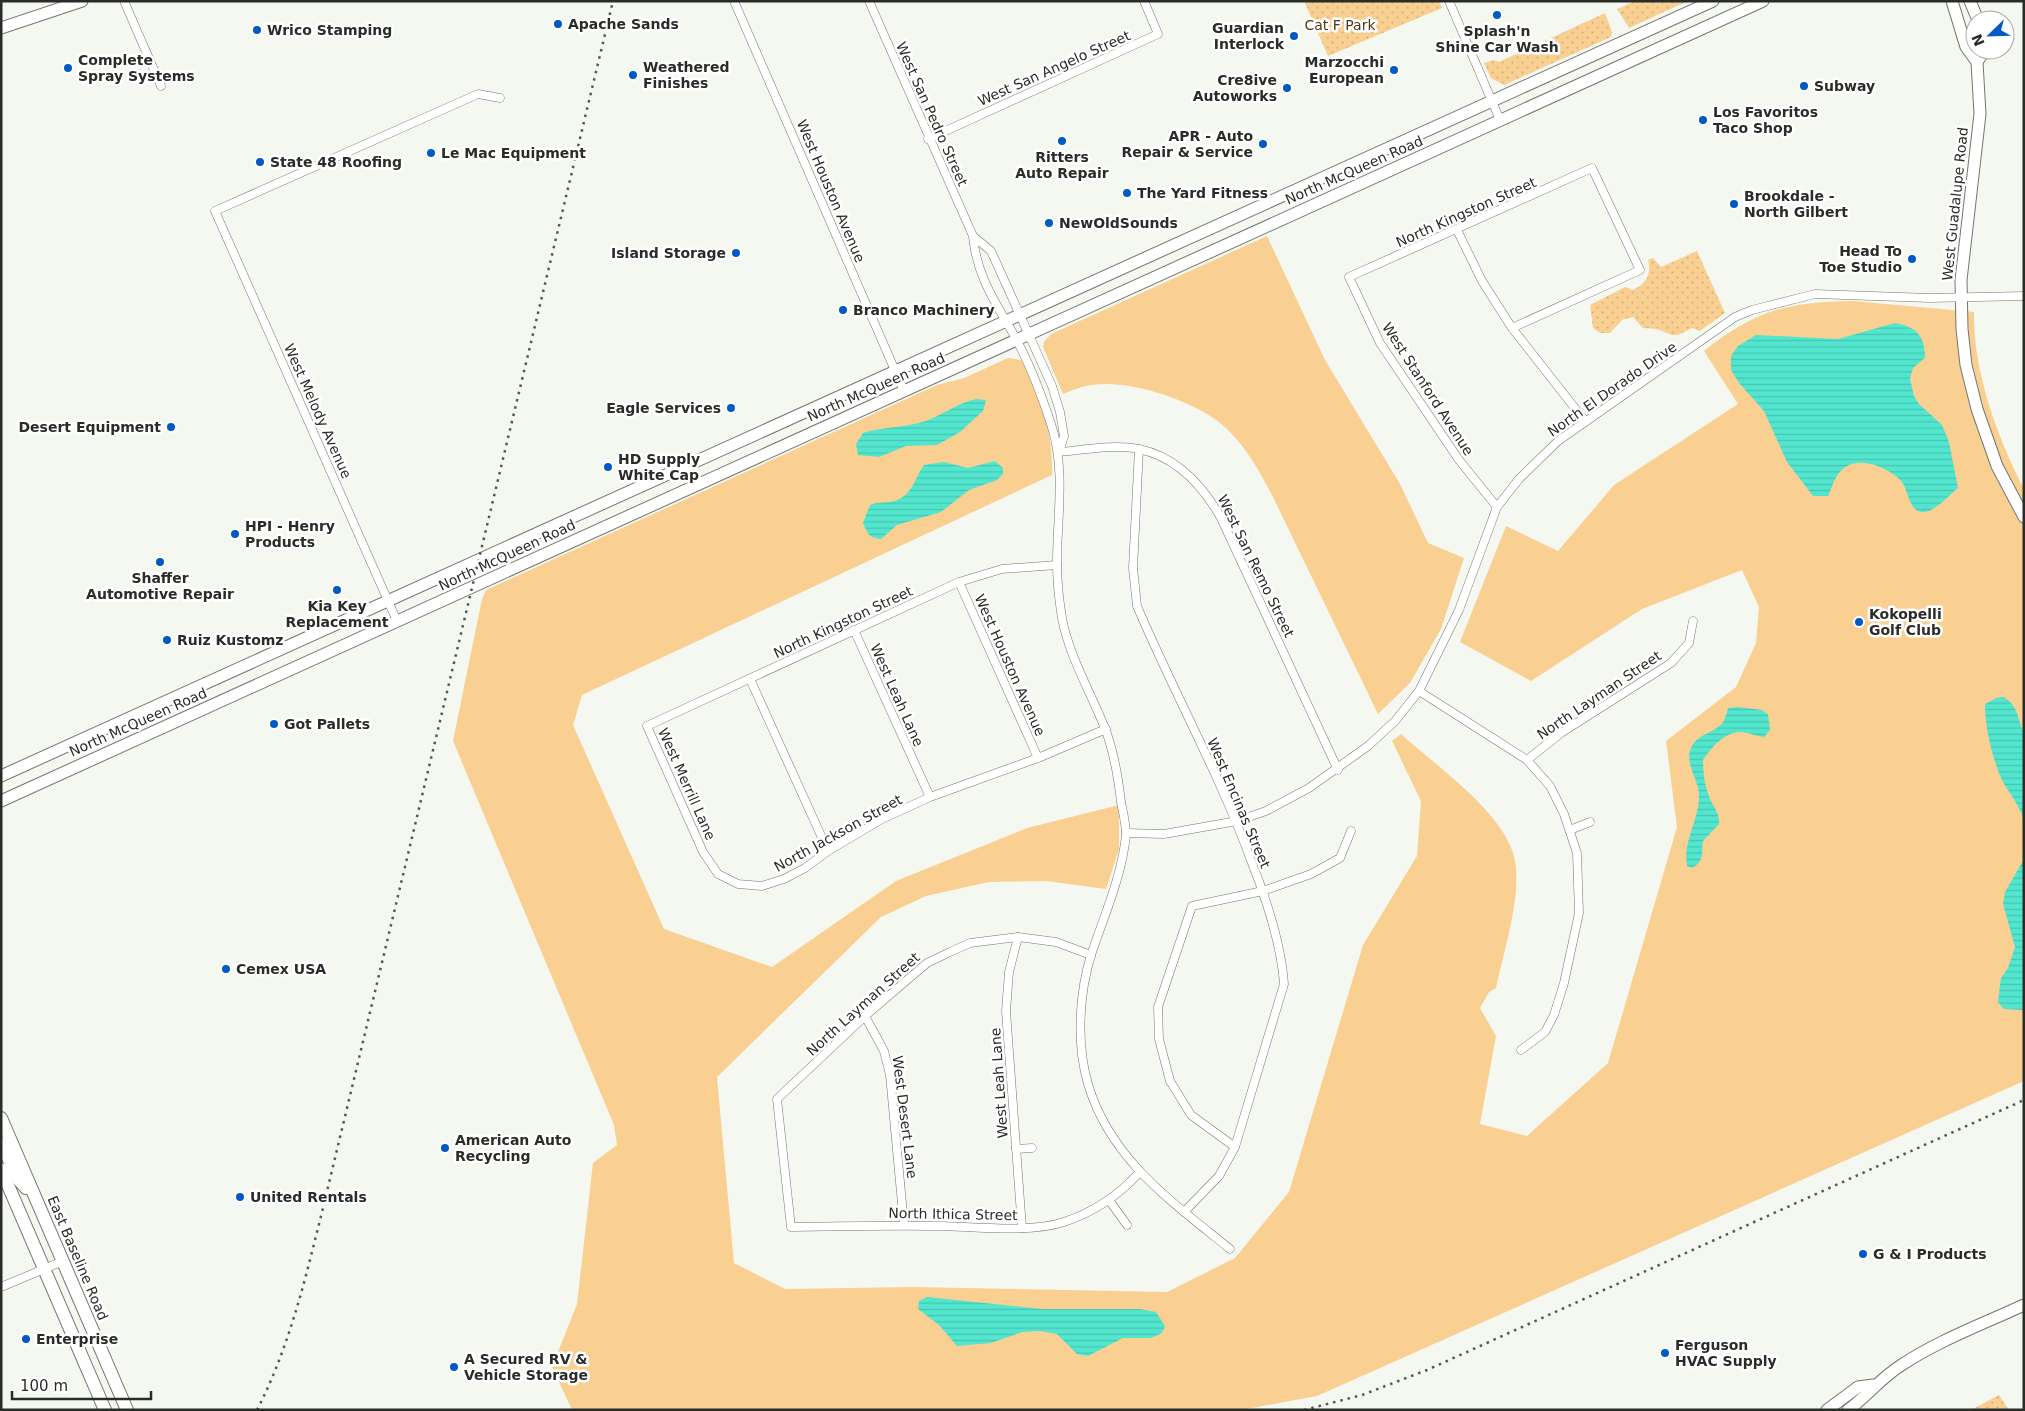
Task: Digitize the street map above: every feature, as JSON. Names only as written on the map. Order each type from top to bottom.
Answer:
[{"type":"main road","points":[[1,28],[82,1]]},
{"type":"main road","name":"North McQueen Road","points":[[1,776],[1713,1]]},
{"type":"main road","name":"North McQueen Road","points":[[1,801],[1763,1]]},
{"type":"main road","name":"West Guadalupe Road","points":[[1952,1],[1966,47],[1977,62],[1980,114],[1963,250],[1960,297],[1966,365],[1977,409],[1997,466],[2024,517]]},
{"type":"main road","points":[[1674,19],[1682,38]]},
{"type":"main road","points":[[656,480],[665,499]]},
{"type":"main road","points":[[96,733],[105,754]]},
{"type":"main road","name":"East Baseline Road","points":[[1,1118],[127,1410]]},
{"type":"main road","points":[[1,1143],[18,1178],[37,1201]]},
{"type":"main road","points":[[1,1169],[104,1406],[116,1410]]},
{"type":"main road","points":[[1848,1410],[1866,1397],[1873,1386],[1901,1365],[1932,1348],[2024,1305]]},
{"type":"main road","points":[[1827,1410],[1858,1388],[1873,1386]]},
{"type":"street","points":[[124,1],[161,86]]},
{"type":"street","name":"West Houston Avenue","points":[[734,1],[904,391]]},
{"type":"street","name":"West San Pedro Street","points":[[869,1],[928,139],[973,236],[975,258],[998,310],[1007,321],[1044,402],[1059,452]]},
{"type":"street","name":"West San Angelo Street","points":[[928,139],[1158,34],[1144,1]]},
{"type":"street","points":[[1449,1],[1500,120]]},
{"type":"street","name":"West Melody Avenue","points":[[397,621],[215,212],[478,94],[500,98]]},
{"type":"street","name":"North Kingston Street","points":[[1349,277],[1592,168],[1640,270],[1512,328]]},
{"type":"street","points":[[1457,230],[1482,281],[1512,328],[1585,421]]},
{"type":"street","name":"West San Pedro Street","points":[[973,236],[991,251],[1052,386],[1060,412],[1064,436],[1059,452],[1057,565],[1062,619],[1071,650],[1106,729],[1117,767],[1126,833],[1110,901],[1091,955],[1082,1015],[1082,1049],[1087,1082],[1097,1111],[1117,1144],[1139,1173],[1230,1249]]},
{"type":"street","name":"West Stanford Avenue","points":[[1349,277],[1380,343],[1458,460],[1497,508]]},
{"type":"street","name":"North El Dorado Drive","points":[[1126,833],[1164,834],[1237,821],[1266,811],[1338,770],[1388,727],[1419,691],[1459,610],[1497,508],[1519,479],[1558,441],[1736,317],[1752,310],[1816,294],[1960,297],[2024,296]]},
{"type":"street","name":"West San Remo Street","points":[[1059,452],[1139,449],[1168,461],[1197,481],[1210,498],[1338,770]]},
{"type":"street","name":"West Encinas Street","points":[[1139,449],[1133,568],[1137,606],[1237,821],[1263,891],[1282,963],[1284,984],[1236,1147],[1219,1176],[1184,1212]]},
{"type":"street","name":"North Kingston Street","points":[[647,726],[958,582],[1002,570],[1057,565]]},
{"type":"street","name":"West Houston Avenue","points":[[958,582],[1038,758]]},
{"type":"street","name":"North Layman Street","points":[[1527,760],[1561,733],[1671,663],[1689,643],[1692,621]]},
{"type":"street","name":"West Leah Lane","points":[[854,630],[930,797]]},
{"type":"street","points":[[750,679],[828,851]]},
{"type":"street","points":[[1419,691],[1527,760],[1550,786],[1570,830],[1577,853],[1580,887],[1578,913],[1564,983],[1554,1015],[1545,1032],[1521,1050]]},
{"type":"street","name":"West Merrill Lane","points":[[647,726],[703,852]]},
{"type":"street","name":"North Jackson Street","points":[[703,852],[718,874],[738,884],[762,886],[784,880],[882,818],[930,797],[1038,758],[1106,729]]},
{"type":"street","points":[[1570,830],[1590,822]]},
{"type":"street","points":[[1236,1147],[1191,1115],[1170,1081],[1159,1039],[1158,1007],[1192,906],[1263,891],[1311,874],[1340,858],[1351,831]]},
{"type":"street","name":"West Leah Lane","points":[[1018,937],[1009,972],[1006,1011],[1022,1228]]},
{"type":"street","name":"North Layman Street","points":[[791,1227],[777,1100],[865,1016],[927,963],[970,943],[1018,937],[1056,942],[1091,955]]},
{"type":"street","name":"West Desert Lane","points":[[865,1016],[884,1051],[890,1075],[904,1225]]},
{"type":"street","points":[[1016,1149],[1032,1148]]},
{"type":"street","name":"North Ithica Street","points":[[791,1227],[904,1225],[1022,1228],[1062,1223],[1098,1208],[1125,1189],[1139,1173]]},
{"type":"street","points":[[1109,1200],[1127,1225]]},
{"type":"street","points":[[1,1287],[63,1260]]},
{"type":"green space","name":"Cat F Park","points":[[1304,1],[1439,1],[1442,8],[1328,56]]},
{"type":"green space","points":[[1635,1],[1688,1],[1629,28],[1617,9]]},
{"type":"green space","points":[[1605,13],[1612,32],[1611,37],[1504,85],[1491,78],[1484,63],[1494,60],[1499,62]]},
{"type":"green space","points":[[1267,236],[1325,360],[1400,484],[1428,543],[1464,558],[1441,629],[1410,683],[1378,714],[1272,495],[1252,460],[1234,436],[1215,419],[1200,410],[1144,389],[1108,384],[1081,387],[1063,394],[1043,347],[1044,342],[1051,334]]},
{"type":"green space","points":[[1697,251],[1725,313],[1700,331],[1692,328],[1678,335],[1672,335],[1657,329],[1643,328],[1633,317],[1622,320],[1610,333],[1600,333],[1593,328],[1590,305],[1625,287],[1633,290],[1645,281],[1649,270],[1648,260],[1653,258],[1661,267]]},
{"type":"green space","name":"Kokopelli Golf Club","points":[[1853,301],[1974,312],[1975,334],[1982,380],[1996,426],[2024,489],[2024,1081],[1317,1396],[1241,1410],[572,1410],[552,1367],[577,1304],[593,1163],[617,1145],[614,1125],[453,741],[482,599],[486,590],[937,385],[964,378],[1008,358],[1021,360],[1033,384],[1045,418],[1050,440],[1052,475],[582,695],[573,725],[664,929],[772,967],[896,881],[1027,828],[1119,805],[1119,849],[1106,889],[1046,881],[989,882],[926,896],[881,917],[717,1077],[734,1263],[785,1289],[913,1287],[1167,1292],[1235,1258],[1289,1192],[1363,945],[1417,856],[1421,801],[1392,741],[1401,734],[1449,774],[1482,806],[1507,839],[1514,856],[1516,887],[1508,939],[1496,988],[1489,992],[1480,1008],[1496,1036],[1480,1124],[1527,1136],[1608,1063],[1677,827],[1666,741],[1736,687],[1756,643],[1759,607],[1742,570],[1642,609],[1531,681],[1460,642],[1506,526],[1558,551],[1614,485],[1738,404],[1704,351],[1740,326],[1774,311],[1810,303]]},
{"type":"green space","points":[[1999,1395],[2009,1410],[1971,1410]]},
{"type":"shaded area","points":[[1895,323],[1909,327],[1921,338],[1925,350],[1925,358],[1913,368],[1910,379],[1914,396],[1919,404],[1942,425],[1949,442],[1958,488],[1942,503],[1932,509],[1923,512],[1918,511],[1912,505],[1902,482],[1896,476],[1872,464],[1854,463],[1846,466],[1838,474],[1828,496],[1813,496],[1787,462],[1764,411],[1739,383],[1731,370],[1731,356],[1738,346],[1756,335],[1838,339]]},
{"type":"shaded area","points":[[976,399],[986,400],[983,411],[960,432],[937,445],[906,446],[879,457],[858,455],[856,444],[863,433],[922,422]]},
{"type":"shaded area","points":[[995,461],[1003,468],[1003,474],[997,480],[969,490],[941,512],[897,525],[881,539],[871,536],[866,530],[863,523],[870,505],[894,501],[907,494],[924,465],[944,462],[968,468]]},
{"type":"shaded area","points":[[2004,697],[2015,709],[2024,733],[2024,821],[1999,773],[1987,730],[1985,704],[1996,698]]},
{"type":"shaded area","points":[[1738,707],[1762,710],[1768,714],[1770,730],[1764,737],[1740,732],[1728,735],[1714,746],[1703,760],[1706,785],[1710,799],[1718,814],[1719,824],[1703,841],[1701,860],[1692,868],[1687,866],[1686,857],[1699,803],[1699,794],[1690,764],[1690,752],[1698,739],[1720,726],[1728,708]]},
{"type":"shaded area","points":[[2024,859],[2024,1010],[2004,1009],[1998,1002],[2001,978],[2008,968],[2015,947],[2003,904],[2005,892]]},
{"type":"shaded area","points":[[927,1297],[1043,1309],[1140,1309],[1156,1312],[1165,1326],[1162,1333],[1151,1338],[1123,1338],[1088,1356],[1077,1354],[1057,1334],[1040,1331],[1022,1332],[991,1343],[957,1346],[939,1325],[918,1309],[919,1301]]},
{"type":"railway","points":[[257,1410],[269,1386],[288,1336],[323,1208],[613,1]]},
{"type":"railway","points":[[1304,1410],[1362,1395],[1427,1370],[2024,1100]]},
{"type":"place","name":"Splash'n Shine Car Wash","points":[[1497,15]]},
{"type":"place","name":"Apache Sands","points":[[558,24]]},
{"type":"place","name":"Wrico Stamping","points":[[257,30]]},
{"type":"place","name":"Guardian Interlock","points":[[1294,36]]},
{"type":"place","name":"Complete Spray Systems","points":[[68,68]]},
{"type":"place","name":"Marzocchi European","points":[[1394,70]]},
{"type":"place","name":"Weathered Finishes","points":[[633,75]]},
{"type":"place","name":"Subway","points":[[1804,86]]},
{"type":"place","name":"Cre8ive Autoworks","points":[[1287,88]]},
{"type":"place","name":"Los Favoritos Taco Shop","points":[[1703,120]]},
{"type":"place","name":"Ritters Auto Repair","points":[[1062,141]]},
{"type":"place","name":"APR - Auto Repair & Service","points":[[1263,144]]},
{"type":"place","name":"Le Mac Equipment","points":[[431,153]]},
{"type":"place","name":"State 48 Roofing","points":[[260,162]]},
{"type":"place","name":"The Yard Fitness","points":[[1127,193]]},
{"type":"place","name":"Brookdale - North Gilbert","points":[[1734,204]]},
{"type":"place","name":"NewOldSounds","points":[[1049,223]]},
{"type":"place","name":"Island Storage","points":[[736,253]]},
{"type":"place","name":"Head To Toe Studio","points":[[1912,259]]},
{"type":"place","name":"Branco Machinery","points":[[843,310]]},
{"type":"place","name":"Eagle Services","points":[[731,408]]},
{"type":"place","name":"Desert Equipment","points":[[171,427]]},
{"type":"place","name":"HD Supply White Cap","points":[[608,467]]},
{"type":"place","name":"HPI - Henry Products","points":[[235,534]]},
{"type":"place","name":"Shaffer Automotive Repair","points":[[160,562]]},
{"type":"place","name":"Kia Key Replacement","points":[[337,590]]},
{"type":"place","name":"Kokopelli Golf Club","points":[[1859,622]]},
{"type":"place","name":"Ruiz Kustomz","points":[[167,640]]},
{"type":"place","name":"Got Pallets","points":[[274,724]]},
{"type":"place","name":"Cemex USA","points":[[226,969]]},
{"type":"place","name":"American Auto Recycling","points":[[445,1148]]},
{"type":"place","name":"United Rentals","points":[[240,1197]]},
{"type":"place","name":"G & I Products","points":[[1863,1254]]},
{"type":"place","name":"Enterprise","points":[[26,1339]]},
{"type":"place","name":"Ferguson HVAC Supply","points":[[1665,1353]]},
{"type":"place","name":"A Secured RV & Vehicle Storage","points":[[454,1367]]}]
